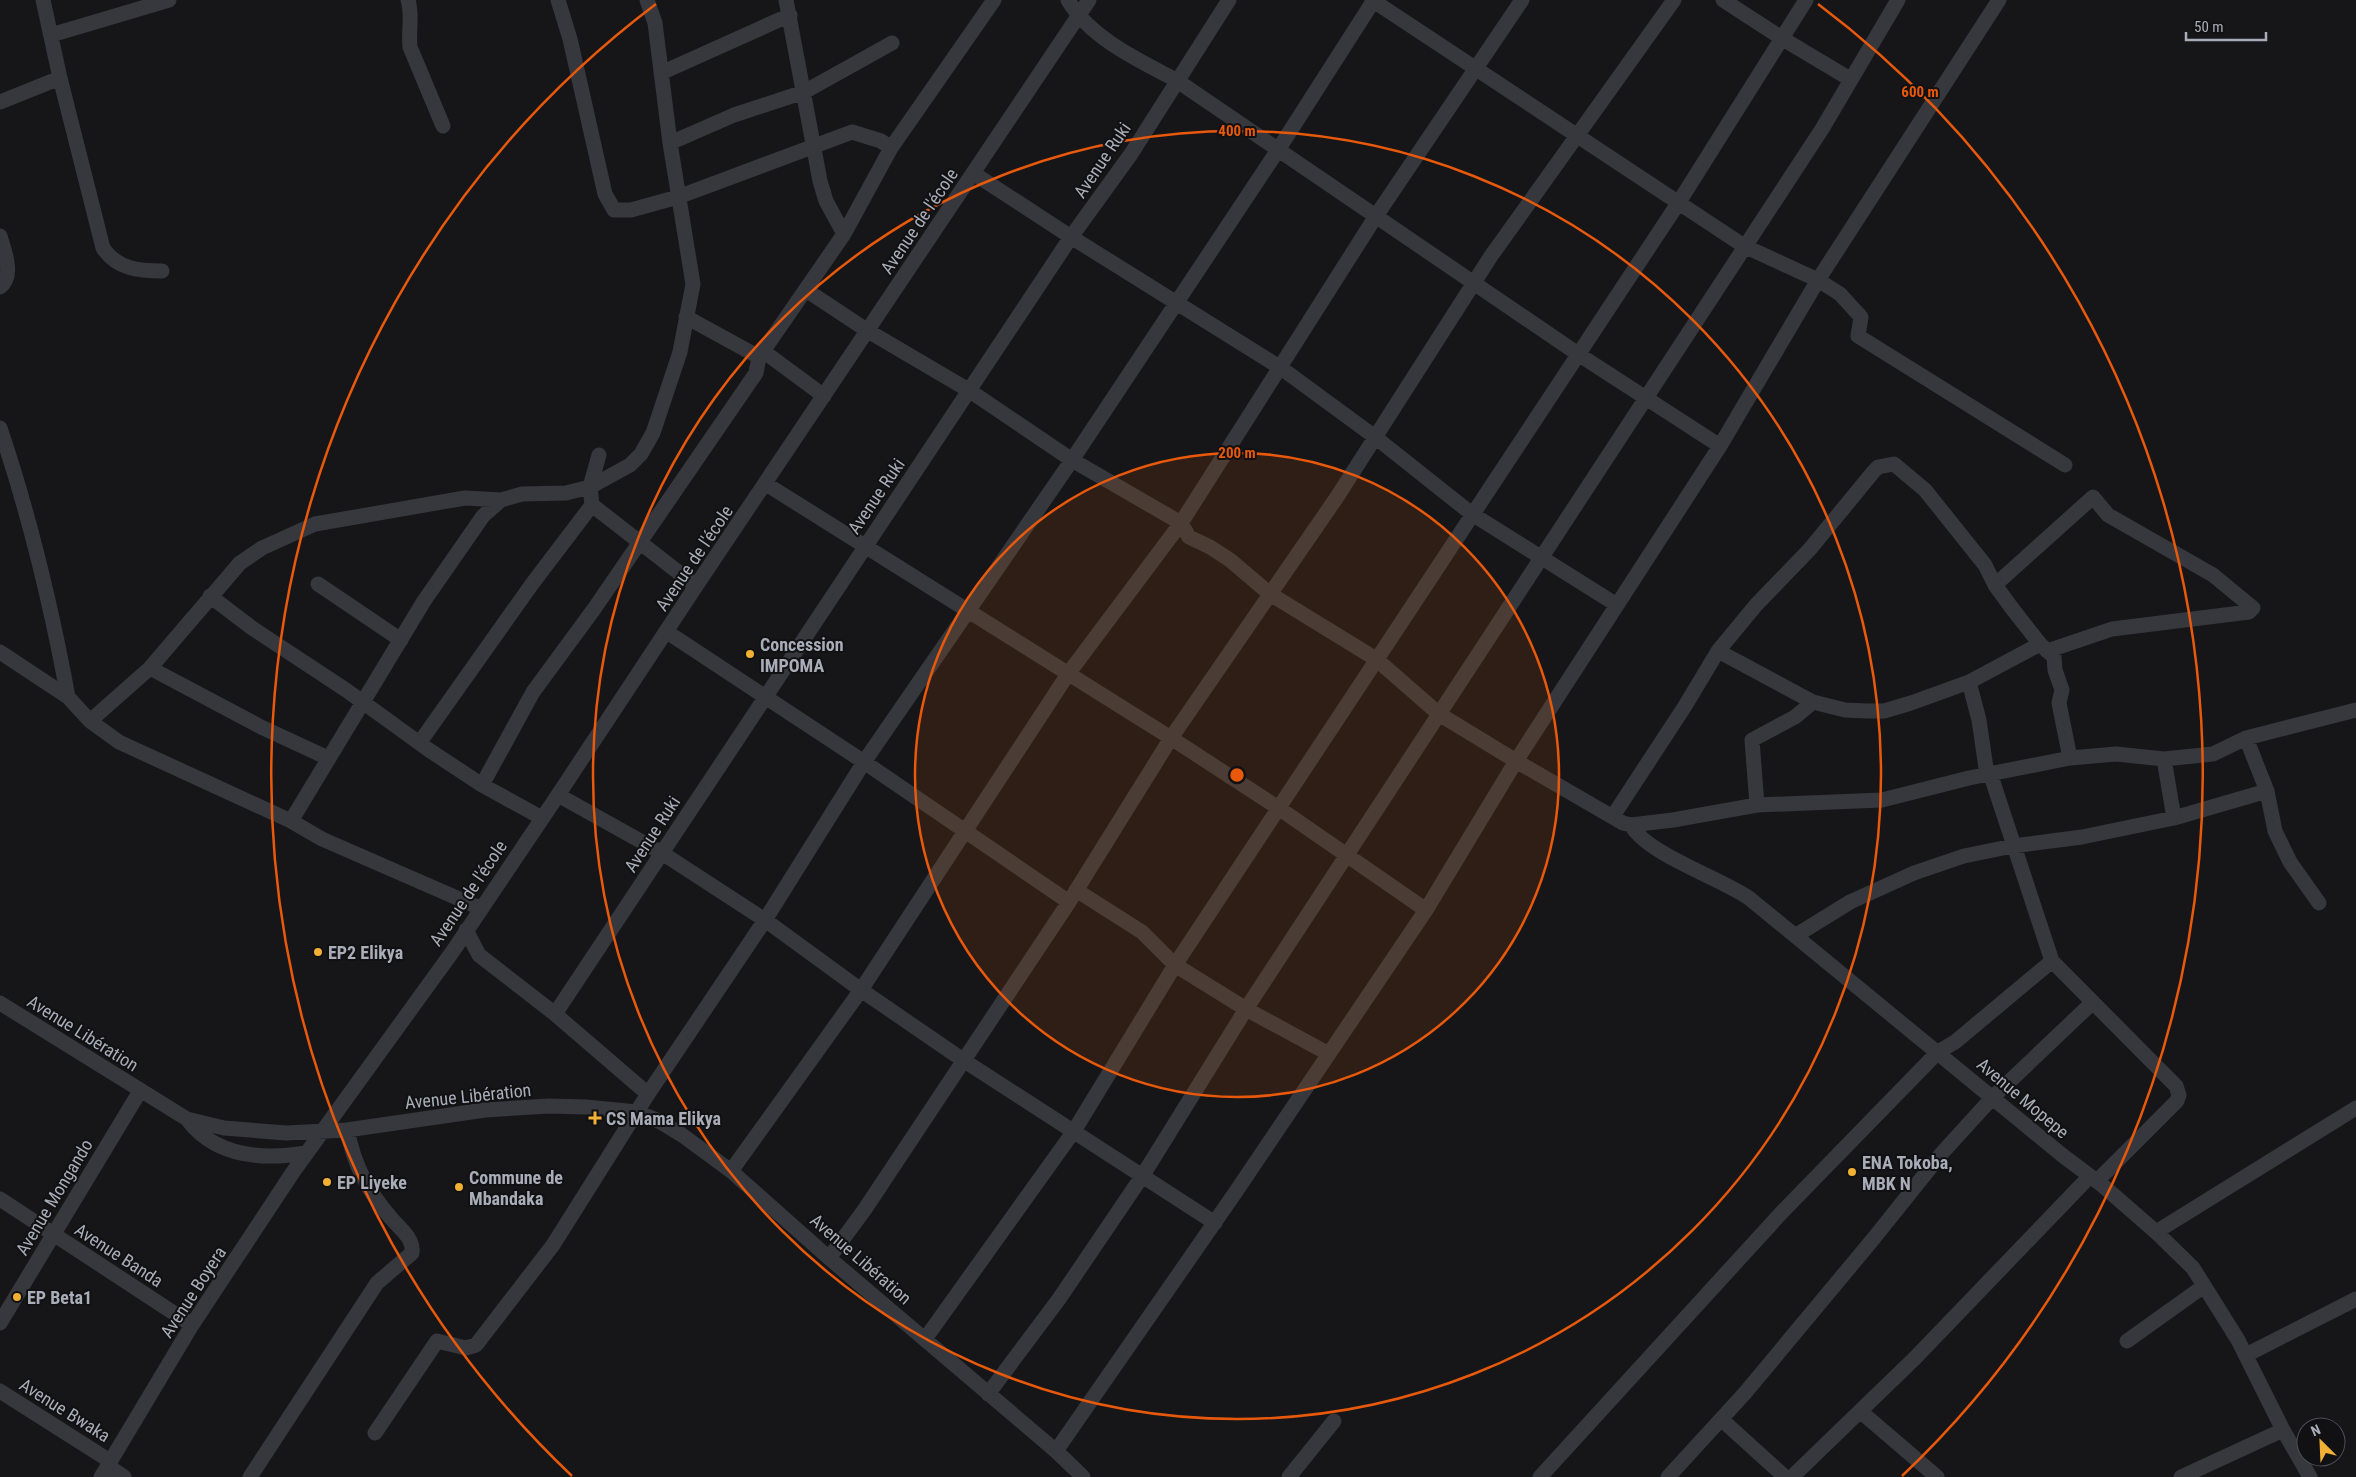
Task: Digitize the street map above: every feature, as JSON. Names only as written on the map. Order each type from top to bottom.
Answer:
[{"type":"street","points":[[43,0],[60,78],[103,248],[110,259],[121,266],[143,271],[162,271]]},
{"type":"street","points":[[51,35],[169,0]]},
{"type":"street","points":[[408,0],[412,20],[408,34],[410,47],[443,126]]},
{"type":"street","points":[[558,0],[570,39],[608,203],[614,210],[631,210],[678,197],[852,132],[881,140],[891,148]]},
{"type":"street","points":[[90,720],[150,668],[240,563],[262,548],[316,524],[465,498],[501,500],[522,494],[566,493],[590,487],[618,473],[641,454],[652,433],[676,366],[693,284],[670,143],[655,23],[647,0]]},
{"type":"street","points":[[786,0],[826,201],[844,234]]},
{"type":"street","points":[[482,785],[533,692],[640,544],[756,373],[762,354],[844,234],[891,148],[994,0]]},
{"type":"street","points":[[1068,0],[1077,16],[1128,55],[1176,80],[1578,354],[1720,446]]},
{"type":"street","name":"Avenue de l'école","points":[[323,1131],[452,951],[558,796],[696,586],[1089,0]]},
{"type":"street","name":"Avenue Ruki","points":[[555,1014],[1071,238],[1131,154],[1176,80],[1229,0]]},
{"type":"street","points":[[375,1433],[437,1341],[466,1348],[476,1345],[553,1245],[648,1094],[765,920],[864,762],[1072,460],[1278,150],[1373,0],[1744,246],[1818,280],[1840,294],[1861,317],[1858,336],[2065,465]]},
{"type":"street","points":[[731,1171],[861,990],[1068,674],[1181,523],[1376,216],[1522,0]]},
{"type":"street","points":[[829,1258],[865,1209],[1072,896],[1171,738],[1375,437],[1474,282],[1552,168],[1578,135],[1674,0]]},
{"type":"street","points":[[1723,0],[1782,39],[1850,79]]},
{"type":"street","points":[[926,1339],[1074,1131],[1175,965],[1679,202],[1806,0]]},
{"type":"street","points":[[988,1394],[1059,1299],[1143,1175],[1246,1009],[1822,129],[1898,0]]},
{"type":"street","points":[[1056,1451],[1215,1223],[1426,910],[1516,761],[1720,446],[1818,280],[1999,0]]},
{"type":"street","points":[[661,73],[790,15]]},
{"type":"street","points":[[670,143],[734,115],[804,92],[892,43]]},
{"type":"street","points":[[0,102],[60,78]]},
{"type":"street","points":[[973,173],[1071,238],[1281,368],[1375,437],[1472,514],[1542,556],[1617,605]]},
{"type":"street","points":[[0,236],[7,260],[8,273],[4,284],[0,287]]},
{"type":"street","points":[[806,290],[868,331],[970,391],[1072,460],[1181,523],[1188,537],[1210,547],[1230,560],[1270,594],[1376,659],[1439,714],[1516,761],[1613,816],[1631,824],[1757,805],[1882,800],[1990,773],[2070,758],[2116,754],[2164,759],[2213,754],[2246,738],[2356,710]]},
{"type":"street","points":[[686,318],[762,354],[824,396]]},
{"type":"street","points":[[0,428],[26,505],[49,599],[68,698]]},
{"type":"street","points":[[420,742],[526,591],[592,505],[590,487],[599,455]]},
{"type":"street","points":[[1613,816],[1686,706],[1718,651],[1756,605],[1810,549],[1878,467],[1894,464],[1926,490],[1985,565],[1995,585],[2043,647],[2054,657],[2055,670],[2062,690],[2059,703],[2070,758]]},
{"type":"street","points":[[766,484],[1280,808],[1426,910]]},
{"type":"street","points":[[1718,651],[1813,702],[1845,710],[1884,711],[1969,682],[2043,647],[2112,629],[2249,612],[2253,608],[2213,575],[2108,515],[2093,497],[1995,585]]},
{"type":"street","points":[[291,821],[362,701],[468,536],[483,516],[501,500]]},
{"type":"street","points":[[592,505],[696,586]]},
{"type":"street","points":[[318,584],[400,640]]},
{"type":"street","points":[[210,596],[252,628],[362,701],[482,785],[542,818]]},
{"type":"street","points":[[667,632],[966,831],[1072,896],[1142,932],[1175,965],[1246,1009],[1329,1054]]},
{"type":"street","points":[[0,652],[68,698],[90,720],[119,742],[291,821],[322,839],[480,908]]},
{"type":"street","points":[[150,668],[328,758]]},
{"type":"street","points":[[1792,1477],[1915,1358],[2093,1178],[2178,1101],[2179,1095],[2176,1086],[2052,961],[1990,773],[1986,768],[1980,720],[1969,682]]},
{"type":"street","points":[[1757,805],[1752,740],[1796,717],[1813,702]]},
{"type":"street","points":[[2246,738],[2267,791],[2276,831],[2286,854],[2319,903]]},
{"type":"street","points":[[2164,759],[2174,818]]},
{"type":"street","points":[[1795,936],[1850,902],[1914,873],[1964,856],[2013,846],[2082,837],[2174,818],[2267,791]]},
{"type":"street","points":[[558,796],[662,853],[765,920],[861,990],[963,1060],[1215,1223]]},
{"type":"street","name":"Avenue Mopepe","points":[[1631,824],[1647,844],[1732,886],[2093,1178],[2181,1254],[2204,1286],[2246,1355],[2283,1430],[2310,1477]]},
{"type":"street","points":[[466,930],[479,955],[555,1014],[648,1094]]},
{"type":"street","points":[[452,951],[479,955]]},
{"type":"street","points":[[1540,1477],[1783,1211],[1938,1052],[1955,1042],[2052,961]]},
{"type":"street","points":[[1668,1477],[1721,1419],[1874,1238],[1942,1153],[1993,1097],[2093,1002]]},
{"type":"street","name":"Avenue Libération","points":[[0,1003],[186,1119],[224,1128],[286,1133],[346,1130],[485,1110],[586,1107],[637,1112],[682,1134],[731,1171],[829,1258],[1056,1451],[1083,1477]]},
{"type":"street","name":"Avenue Mongando","points":[[0,1323],[140,1091]]},
{"type":"street","points":[[2156,1232],[2356,1108]]},
{"type":"street","points":[[186,1119],[203,1138],[236,1153],[280,1157],[306,1153]]},
{"type":"street","points":[[250,1477],[377,1283],[412,1253],[413,1247],[408,1236],[370,1192],[358,1172],[346,1130]]},
{"type":"street","name":"Avenue Boyera","points":[[106,1468],[192,1325],[306,1153],[323,1131]]},
{"type":"street","name":"Avenue Banda","points":[[0,1199],[192,1325]]},
{"type":"street","points":[[2127,1341],[2204,1286]]},
{"type":"street","points":[[2246,1355],[2356,1299]]},
{"type":"street","name":"Avenue Bwaka","points":[[0,1391],[106,1468],[124,1477]]},
{"type":"street","points":[[1860,1411],[1937,1477]]},
{"type":"street","points":[[1721,1419],[1785,1477]]},
{"type":"street","points":[[1289,1477],[1334,1421]]},
{"type":"street","points":[[2180,1477],[2283,1430]]},
{"type":"place","name":"Concession IMPOMA","points":[[750,654]]},
{"type":"place","name":"EP2 Elikya","points":[[318,952]]},
{"type":"place","name":"CS Mama Elikya","points":[[595,1118]]},
{"type":"place","name":"ENA Tokoba, MBK N","points":[[1852,1172]]},
{"type":"place","name":"EP Liyeke","points":[[327,1182]]},
{"type":"place","name":"Commune de Mbandaka","points":[[459,1187]]},
{"type":"place","name":"EP Beta1","points":[[17,1297]]}]
